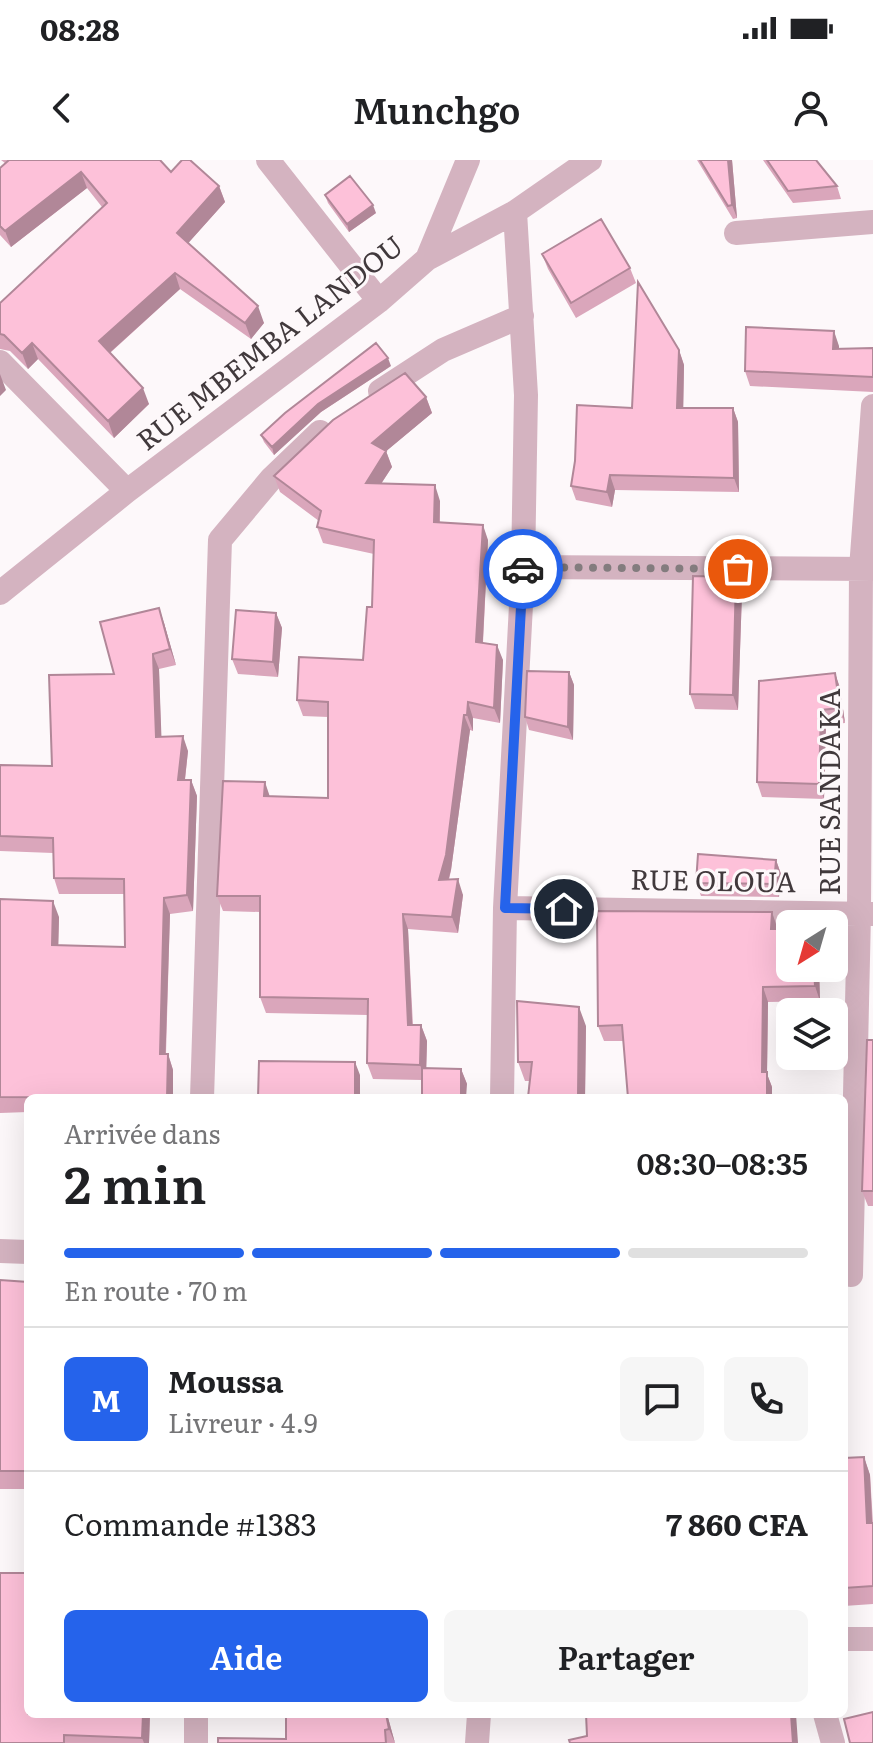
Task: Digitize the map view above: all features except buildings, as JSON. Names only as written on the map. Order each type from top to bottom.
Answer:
[{"type":"street","points":[[268,160],[379,301]]},
{"type":"street","points":[[427,259],[468,160]]},
{"type":"street","name":"RUE MBEMBA LANDOU","points":[[0,593],[127,491],[379,301],[427,259],[515,212],[590,160]]},
{"type":"street","points":[[502,1094],[505,908],[523,567],[526,395],[515,212]]},
{"type":"street","points":[[736,233],[873,222]]},
{"type":"street","points":[[202,1094],[220,540],[271,479],[329,424],[443,350],[522,316]]},
{"type":"street","points":[[0,362],[127,491]]},
{"type":"street","name":"RUE SANDAKA","points":[[856,1275],[866,914],[867,569],[873,406]]},
{"type":"street","points":[[523,567],[867,569]]},
{"type":"street","name":"RUE OLOUA","points":[[505,908],[866,914]]},
{"type":"street","points":[[0,1251],[24,1252]]},
{"type":"street","points":[[848,1639],[873,1639]]},
{"type":"street","points":[[196,1718],[196,1743]]},
{"type":"street","points":[[477,1743],[479,1718]]},
{"type":"street","points":[[826,1718],[833,1743]]},
{"type":"way so far","points":[[523,569],[738,569]]},
{"type":"route","points":[[523,569],[505,908],[564,909]]}]
